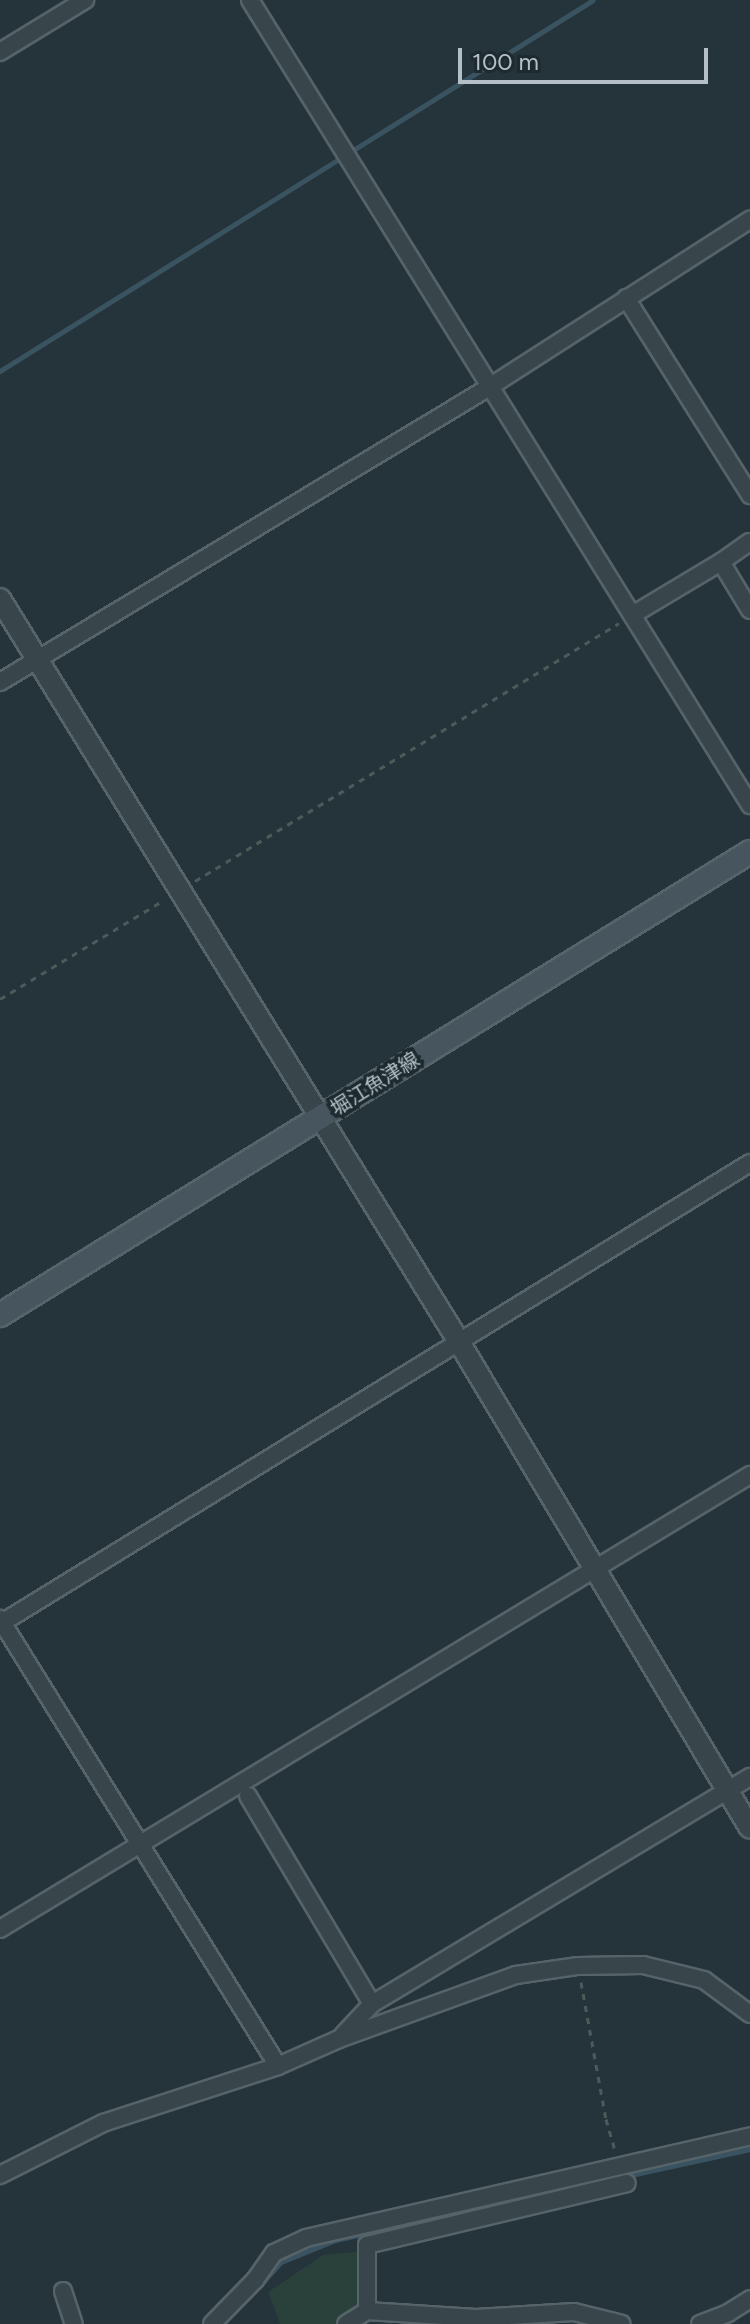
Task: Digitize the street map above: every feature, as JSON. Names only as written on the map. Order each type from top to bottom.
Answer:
[{"type":"main road","name":"堀江魚津線","points":[[0,1315],[750,852]]},
{"type":"street","points":[[0,52],[85,0]]},
{"type":"street","points":[[250,0],[750,805]]},
{"type":"street","points":[[0,682],[491,386],[750,220]]},
{"type":"street","points":[[626,298],[750,495]]},
{"type":"street","points":[[634,614],[750,542]]},
{"type":"street","points":[[721,562],[750,610]]},
{"type":"street","points":[[0,599],[459,1342],[750,1828]]},
{"type":"street","points":[[278,2066],[1,1622],[750,1163]]},
{"type":"street","points":[[0,1929],[750,1475]]},
{"type":"street","points":[[339,2039],[372,2004],[750,1777]]},
{"type":"street","points":[[248,1796],[372,2004]]},
{"type":"street","points":[[0,2175],[103,2123],[278,2066],[339,2039],[516,1975],[578,1966],[643,1965],[704,1980],[747,2007]]},
{"type":"street","points":[[212,2324],[255,2280],[274,2253],[306,2238],[750,2136]]},
{"type":"street","points":[[367,2311],[367,2245],[627,2183]]},
{"type":"street","points":[[63,2291],[74,2324]]},
{"type":"street","points":[[700,2324],[728,2313],[750,2299]]},
{"type":"street","points":[[346,2324],[367,2311],[476,2318],[574,2312],[622,2324]]},
{"type":"path","points":[[0,999],[634,614]]},
{"type":"path","points":[[578,1966],[606,2119],[619,2165]]},
{"type":"green space","points":[[362,2251],[358,2310],[336,2324],[280,2324],[268,2292],[323,2255]]},
{"type":"waterway","points":[[0,371],[593,0]]},
{"type":"waterway","points":[[626,2176],[750,2149]]},
{"type":"waterway","points":[[262,2283],[281,2262],[335,2240],[565,2190]]}]
